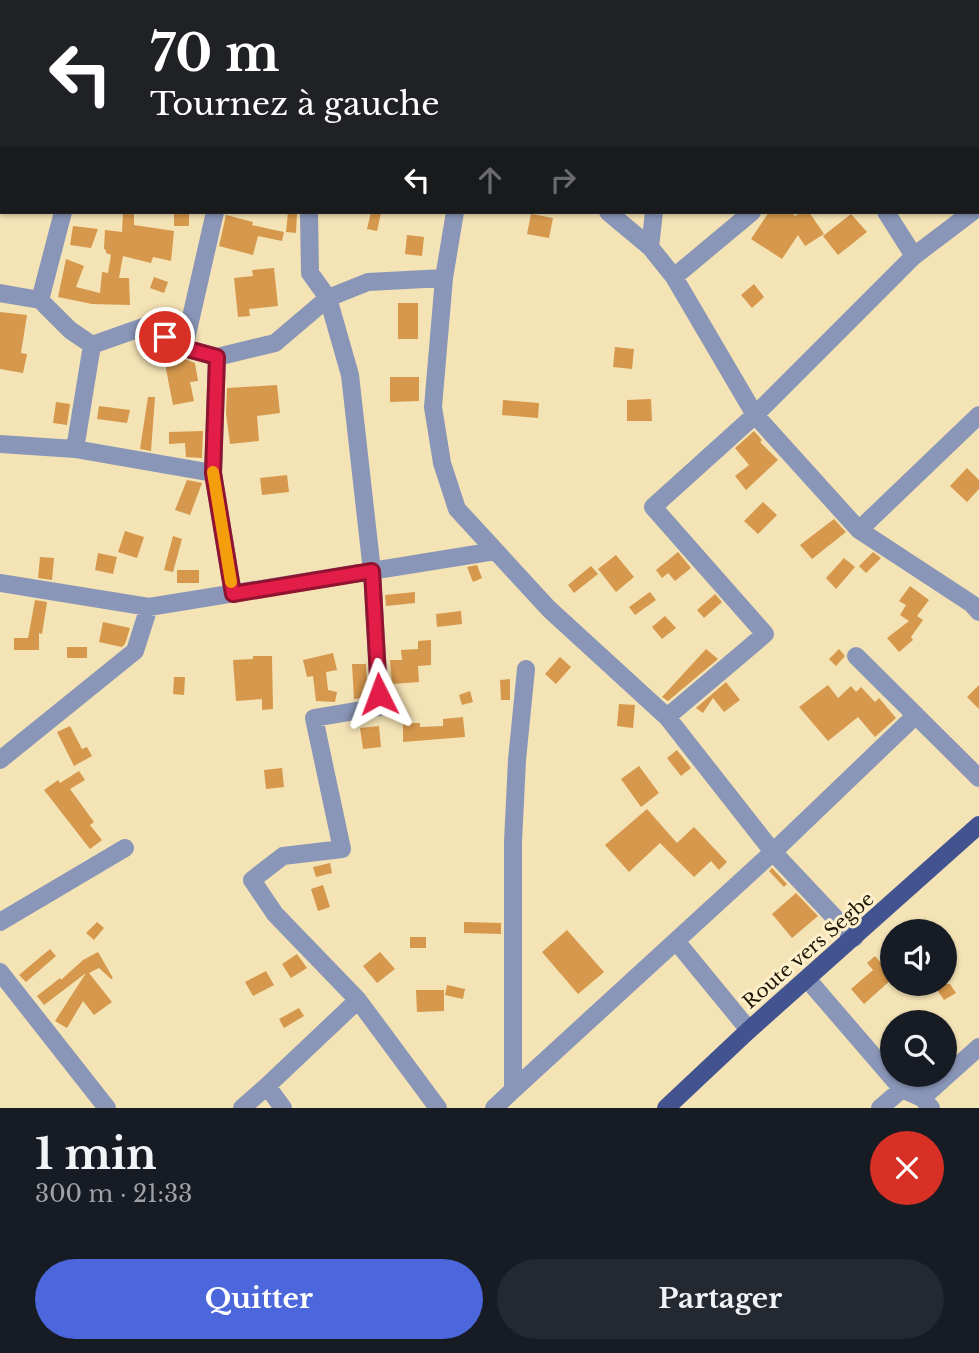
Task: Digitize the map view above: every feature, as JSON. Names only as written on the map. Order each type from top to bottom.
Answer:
[{"type":"main road","name":"Route vers Segbe","points":[[666,1108],[749,1030],[979,825]]},
{"type":"street","points":[[40,300],[62,214]]},
{"type":"street","points":[[184,348],[215,214]]},
{"type":"street","points":[[309,214],[310,273],[328,298],[350,375],[372,571],[379,694],[385,706],[314,718],[342,849],[284,856],[252,880],[275,915],[358,1000],[438,1108]]},
{"type":"street","points":[[455,214],[444,278],[433,408],[442,463],[457,509],[549,609],[667,717],[773,852],[854,938]]},
{"type":"street","points":[[610,214],[650,247],[674,277],[755,415],[859,530],[976,604]]},
{"type":"street","points":[[650,247],[654,214]]},
{"type":"street","points":[[674,277],[750,214]]},
{"type":"street","points":[[887,214],[914,256]]},
{"type":"street","points":[[667,717],[765,634],[653,507],[755,415],[914,256],[969,214]]},
{"type":"street","points":[[92,345],[146,326],[184,348],[217,357],[275,343],[328,298],[369,282],[444,278]]},
{"type":"street","points":[[0,293],[40,300],[70,330],[92,345]]},
{"type":"street","points":[[75,449],[92,345]]},
{"type":"street","points":[[217,357],[213,473],[233,594]]},
{"type":"street","points":[[859,530],[979,415]]},
{"type":"street","points":[[0,444],[75,449],[213,473]]},
{"type":"street","points":[[0,583],[149,607],[495,551]]},
{"type":"street","points":[[0,760],[135,651],[149,607]]},
{"type":"street","points":[[856,656],[979,778]]},
{"type":"street","points":[[513,1090],[513,842],[517,760],[526,670]]},
{"type":"street","points":[[494,1108],[773,852],[916,715]]},
{"type":"street","points":[[0,922],[125,848]]},
{"type":"street","points":[[676,941],[749,1030]]},
{"type":"street","points":[[0,972],[107,1108]]},
{"type":"street","points":[[808,980],[902,1089],[926,1103],[979,1047]]},
{"type":"street","points":[[242,1108],[358,1000]]},
{"type":"street","points":[[267,1086],[283,1108]]},
{"type":"street","points":[[880,1108],[902,1089]]},
{"type":"building","points":[[123,214],[134,214],[134,225],[174,231],[171,261],[153,257],[151,263],[123,256],[119,278],[129,278],[130,305],[92,304],[58,297],[66,259],[84,266],[76,287],[100,293],[102,272],[108,273],[111,255],[104,249],[105,230],[122,232]]},
{"type":"building","points":[[174,214],[189,214],[189,226],[174,226]]},
{"type":"building","points":[[288,214],[297,214],[296,233],[286,232]]},
{"type":"building","points":[[371,214],[381,214],[377,231],[367,229]]},
{"type":"building","points":[[531,214],[553,218],[549,238],[527,234]]},
{"type":"building","points":[[768,214],[810,214],[824,234],[805,246],[798,235],[782,259],[751,239]]},
{"type":"building","points":[[851,214],[867,232],[838,255],[823,236]]},
{"type":"building","points":[[226,215],[253,222],[252,225],[284,232],[282,241],[258,236],[253,255],[219,246]]},
{"type":"building","points":[[73,226],[98,229],[91,248],[70,245]]},
{"type":"building","points":[[407,235],[424,237],[422,256],[405,254]]},
{"type":"building","points":[[274,268],[278,306],[249,309],[250,316],[238,317],[234,278],[253,276],[252,270]]},
{"type":"building","points":[[154,277],[168,282],[164,293],[150,288]]},
{"type":"building","points":[[754,284],[764,297],[752,308],[741,295]]},
{"type":"building","points":[[398,303],[418,303],[418,339],[398,339]]},
{"type":"building","points":[[0,312],[27,315],[21,353],[27,354],[23,373],[0,369]]},
{"type":"building","points":[[615,347],[634,349],[632,369],[613,367]]},
{"type":"building","points":[[169,353],[195,363],[198,381],[190,382],[194,401],[173,405],[166,369]]},
{"type":"building","points":[[390,377],[419,377],[419,401],[390,402]]},
{"type":"building","points":[[277,385],[280,413],[257,416],[259,441],[230,444],[226,413],[227,388]]},
{"type":"building","points":[[148,397],[155,397],[151,451],[140,449]]},
{"type":"building","points":[[651,399],[652,421],[627,421],[627,400]]},
{"type":"building","points":[[503,400],[539,403],[538,418],[502,415]]},
{"type":"building","points":[[56,402],[70,404],[67,425],[53,423]]},
{"type":"building","points":[[99,406],[130,410],[127,423],[97,419]]},
{"type":"building","points":[[203,431],[202,458],[186,457],[185,443],[169,444],[169,432]]},
{"type":"building","points":[[754,431],[762,440],[760,442],[778,460],[746,490],[735,476],[749,465],[735,448]]},
{"type":"building","points":[[967,468],[979,480],[979,489],[967,502],[950,486]]},
{"type":"building","points":[[287,475],[289,492],[262,495],[260,478]]},
{"type":"building","points":[[187,480],[202,483],[190,515],[175,510]]},
{"type":"building","points":[[763,502],[777,515],[758,534],[744,521]]},
{"type":"building","points":[[834,519],[846,532],[812,559],[800,545]]},
{"type":"building","points":[[125,531],[144,537],[137,558],[118,552]]},
{"type":"building","points":[[173,536],[182,539],[173,572],[164,570]]},
{"type":"building","points":[[678,552],[691,568],[675,581],[668,573],[662,578],[656,570]]},
{"type":"building","points":[[873,552],[881,558],[866,573],[859,566]]},
{"type":"building","points":[[98,553],[117,557],[113,574],[95,570]]},
{"type":"building","points":[[616,555],[634,577],[616,592],[598,569]]},
{"type":"building","points":[[40,557],[54,558],[52,580],[38,578]]},
{"type":"building","points":[[844,558],[855,567],[836,589],[826,578]]},
{"type":"building","points":[[477,565],[482,578],[473,582],[467,567]]},
{"type":"building","points":[[591,566],[598,574],[574,593],[568,585]]},
{"type":"building","points":[[177,570],[199,570],[199,583],[177,583]]},
{"type":"building","points":[[910,586],[929,600],[917,616],[923,620],[911,637],[913,640],[899,652],[887,638],[909,621],[900,615],[906,605],[899,601]]},
{"type":"building","points":[[415,592],[415,603],[386,606],[385,595]]},
{"type":"building","points":[[650,592],[656,600],[635,615],[629,607]]},
{"type":"building","points":[[715,594],[722,602],[704,618],[697,610]]},
{"type":"building","points":[[35,600],[47,602],[42,634],[39,633],[39,650],[14,650],[14,638],[28,638]]},
{"type":"building","points":[[461,611],[462,624],[437,627],[436,614]]},
{"type":"building","points":[[665,616],[676,628],[662,639],[652,627]]},
{"type":"building","points":[[103,622],[130,628],[122,647],[99,642]]},
{"type":"building","points":[[431,640],[431,665],[418,666],[419,682],[392,684],[390,660],[402,660],[401,650],[418,649],[418,641]]},
{"type":"building","points":[[67,647],[87,647],[87,658],[67,658]]},
{"type":"building","points":[[706,649],[718,659],[668,701],[662,697]]},
{"type":"building","points":[[839,649],[845,656],[836,666],[829,659]]},
{"type":"building","points":[[333,653],[337,670],[326,672],[328,690],[337,692],[335,702],[316,701],[313,676],[307,677],[303,660]]},
{"type":"building","points":[[253,656],[272,656],[273,709],[262,710],[262,699],[236,701],[233,660],[253,659]]},
{"type":"building","points":[[560,657],[571,667],[556,684],[545,674]]},
{"type":"building","points":[[352,664],[366,664],[368,697],[354,699]]},
{"type":"building","points":[[174,677],[185,677],[184,695],[173,694]]},
{"type":"building","points":[[510,679],[510,700],[501,700],[500,680]]},
{"type":"building","points":[[726,682],[740,700],[724,712],[713,698],[703,713],[696,708]]},
{"type":"building","points":[[828,685],[838,698],[851,686],[856,692],[861,687],[875,702],[879,698],[896,718],[875,737],[858,717],[828,741],[799,707]]},
{"type":"building","points":[[979,685],[979,709],[967,697]]},
{"type":"building","points":[[470,691],[473,702],[462,705],[459,695]]},
{"type":"building","points":[[619,704],[635,705],[633,728],[617,726]]},
{"type":"building","points":[[463,717],[465,737],[403,742],[403,723],[420,723],[420,727],[443,726],[443,719]]},
{"type":"building","points":[[70,726],[82,749],[87,747],[92,756],[74,766],[57,732]]},
{"type":"building","points":[[379,726],[381,747],[363,749],[360,728]]},
{"type":"building","points":[[677,750],[691,768],[681,776],[667,758]]},
{"type":"building","points":[[639,766],[659,793],[641,807],[621,779]]},
{"type":"building","points":[[282,768],[284,787],[266,789],[264,770]]},
{"type":"building","points":[[79,771],[85,780],[70,789],[94,822],[90,825],[102,840],[90,849],[44,790],[58,780],[60,783]]},
{"type":"building","points":[[647,809],[677,843],[694,827],[727,862],[719,870],[711,861],[694,877],[660,843],[629,872],[605,845]]},
{"type":"building","points":[[330,863],[332,873],[316,877],[313,867]]},
{"type":"building","points":[[772,868],[787,884],[784,887],[769,871]]},
{"type":"building","points":[[323,885],[330,907],[318,911],[311,889]]},
{"type":"building","points":[[796,893],[818,916],[792,938],[772,914]]},
{"type":"building","points":[[97,922],[104,928],[94,940],[86,933]]},
{"type":"building","points":[[464,922],[501,923],[501,934],[464,933]]},
{"type":"building","points":[[567,930],[604,972],[578,994],[542,952]]},
{"type":"building","points":[[410,937],[426,937],[426,948],[410,948]]},
{"type":"building","points":[[50,949],[56,956],[26,982],[19,975]]},
{"type":"building","points":[[98,952],[113,978],[99,968],[89,973],[112,1002],[94,1015],[83,1001],[67,1028],[55,1021],[86,973],[44,1005],[37,996],[60,978],[61,980],[83,960]]},
{"type":"building","points":[[380,952],[395,969],[377,983],[363,966]]},
{"type":"building","points":[[297,954],[307,968],[291,978],[282,964]]},
{"type":"building","points":[[875,956],[880,962],[880,990],[864,1004],[851,989],[873,970],[867,963]]},
{"type":"building","points":[[266,971],[274,985],[253,996],[245,982]]},
{"type":"building","points":[[447,985],[465,989],[463,999],[445,995]]},
{"type":"building","points":[[416,990],[444,990],[444,1011],[417,1012]]},
{"type":"building","points":[[299,1008],[304,1016],[284,1028],[279,1019]]},
{"type":"slow traffic","points":[[213,472],[231,582]]},
{"type":"route","points":[[165,337],[184,348],[217,357],[213,473],[233,594],[372,571],[379,694]]}]
